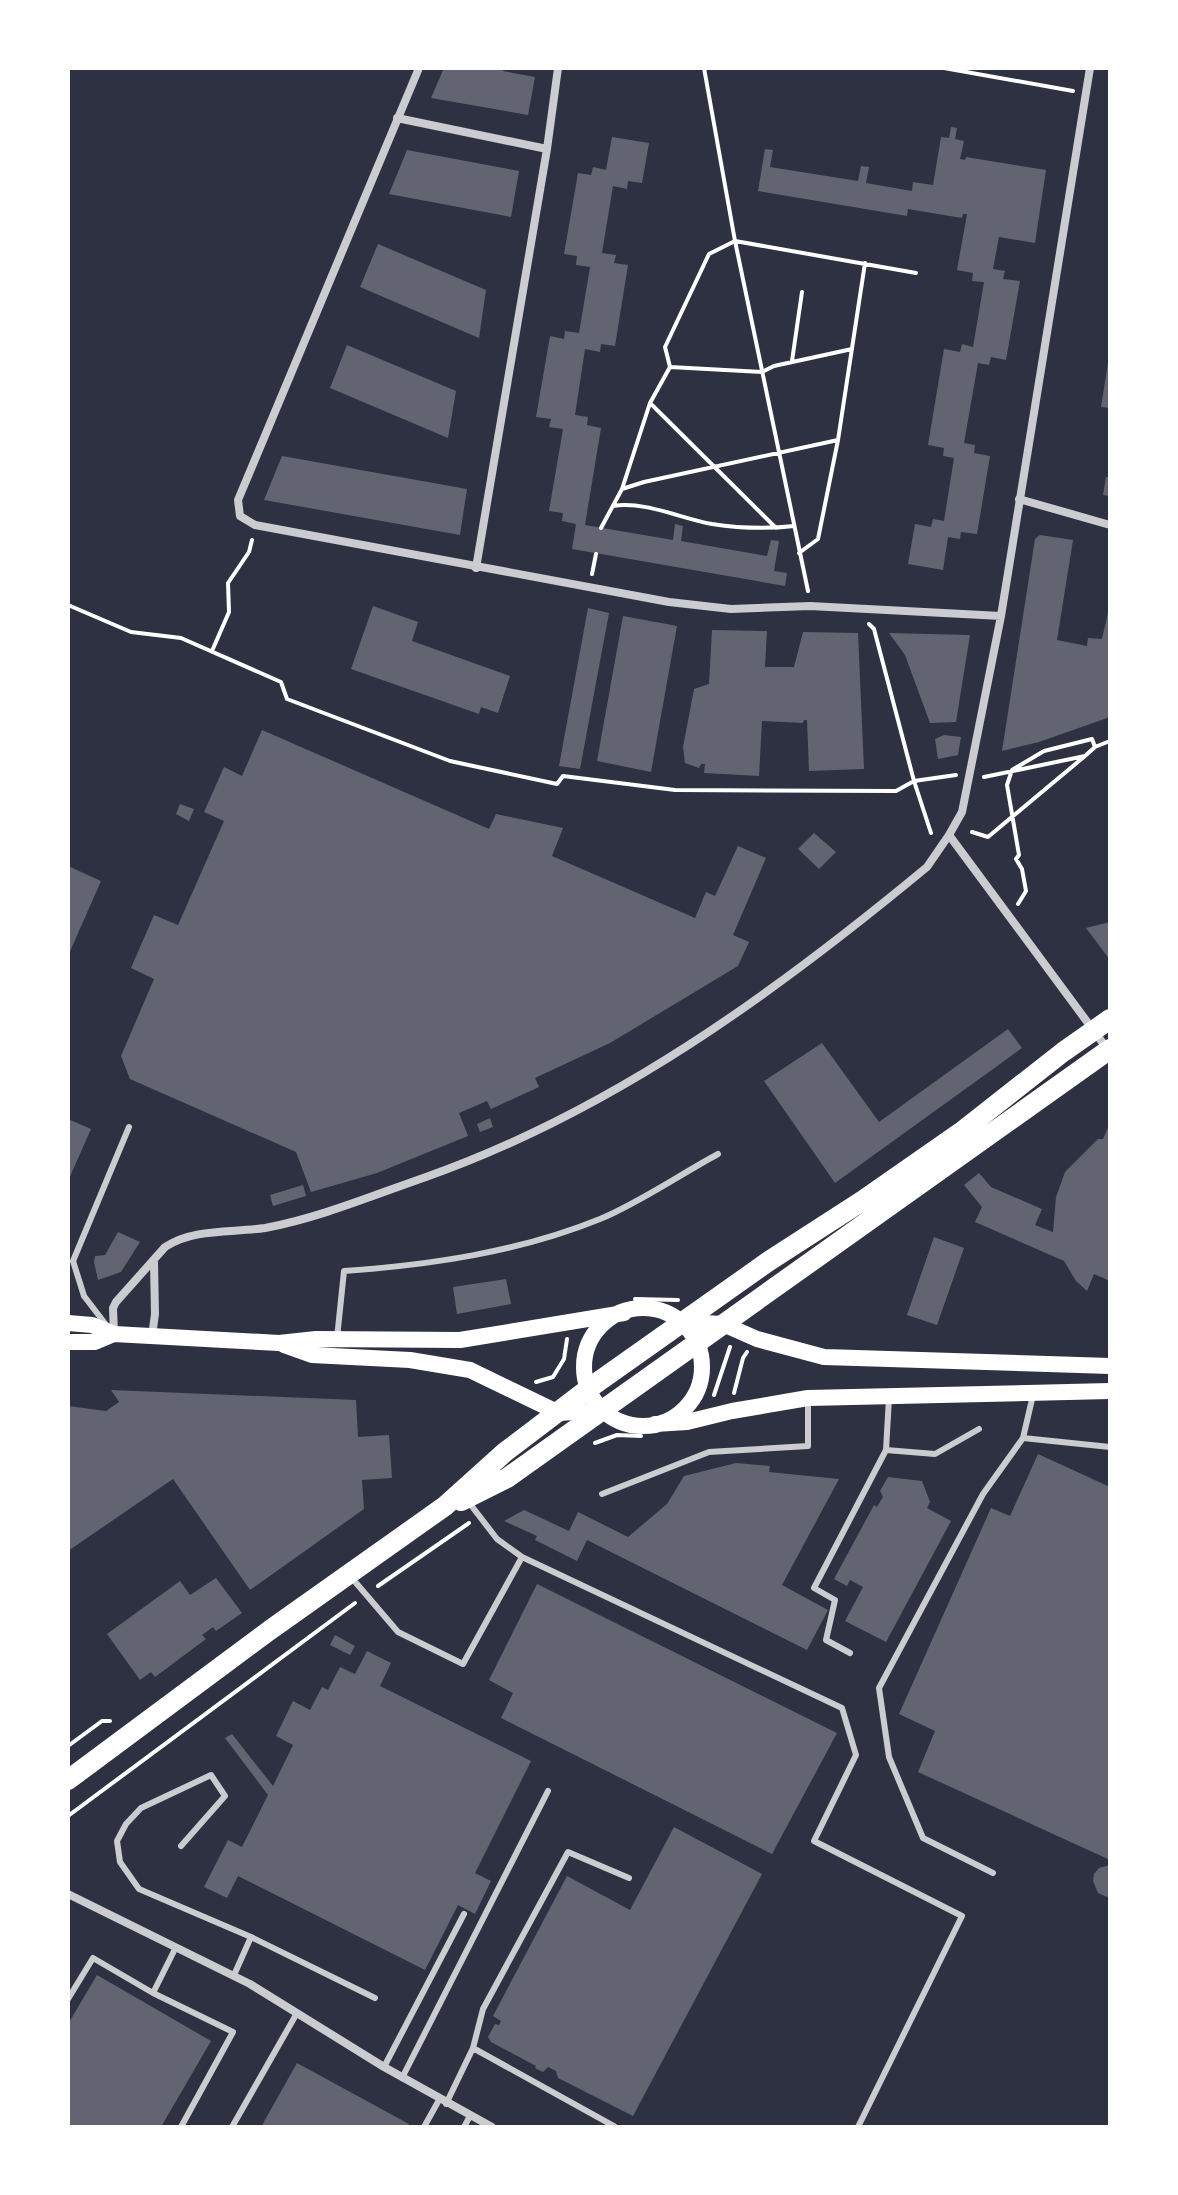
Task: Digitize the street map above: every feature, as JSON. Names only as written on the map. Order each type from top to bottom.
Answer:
[{"type":"main road","points":[[68,1780],[445,1506],[505,1452],[588,1389],[961,1132],[1110,1019]]},
{"type":"main road","points":[[445,1506],[507,1478],[1109,1050]]},
{"type":"main road","points":[[68,1323],[92,1325],[114,1334],[279,1343],[337,1339],[460,1340],[624,1313],[662,1312],[684,1322],[723,1324],[748,1340],[824,1357],[1110,1366]]},
{"type":"main road","points":[[624,1313],[606,1320],[590,1340],[584,1364],[588,1389],[603,1410],[628,1423],[655,1424],[713,1417],[808,1398],[1110,1391]]},
{"type":"main road","points":[[655,1424],[679,1413],[696,1393],[702,1368],[697,1343],[684,1322]]},
{"type":"main road","points":[[68,1342],[95,1342],[114,1334]]},
{"type":"main road","points":[[279,1343],[312,1355],[410,1360],[470,1370],[559,1413],[603,1410]]},
{"type":"street","points":[[419,68],[238,500],[240,516],[255,525],[669,602],[731,609],[810,606],[1001,616]]},
{"type":"street","points":[[476,568],[558,68]]},
{"type":"street","points":[[114,1334],[113,1308],[116,1302],[165,1247],[181,1238],[266,1227],[428,1176],[512,1143],[605,1097],[735,1016],[927,867],[962,812],[1001,616],[1090,68]]},
{"type":"street","points":[[397,118],[547,149]]},
{"type":"street","points":[[1019,499],[1110,525]]},
{"type":"street","points":[[949,835],[1109,1050]]},
{"type":"street","points":[[152,1336],[155,1314],[154,1261]]},
{"type":"street","points":[[68,1894],[234,1975],[402,2078],[492,2127]]},
{"type":"lane","points":[[114,1334],[84,1296],[73,1261],[129,1127]]},
{"type":"lane","points":[[337,1339],[344,1271],[413,1266],[504,1249],[601,1219],[718,1154]]},
{"type":"lane","points":[[993,1873],[923,1838],[889,1757],[879,1688],[983,1494],[1023,1438],[1034,1392]]},
{"type":"lane","points":[[850,1653],[826,1640],[835,1600],[814,1588],[886,1450],[890,1395]]},
{"type":"lane","points":[[602,1494],[709,1452],[808,1446],[808,1398]]},
{"type":"lane","points":[[886,1450],[935,1454],[979,1429]]},
{"type":"lane","points":[[1023,1438],[1110,1447]]},
{"type":"lane","points":[[466,1499],[497,1539],[522,1557],[842,1708],[856,1755],[814,1841],[962,1916],[858,2127]]},
{"type":"lane","points":[[349,1574],[398,1632],[463,1664],[522,1557]]},
{"type":"lane","points":[[181,1846],[225,1796],[211,1775],[141,1808],[126,1824],[117,1841],[120,1862],[139,1889],[251,1937],[375,1998]]},
{"type":"lane","points":[[402,2078],[548,1791]]},
{"type":"lane","points":[[424,2127],[443,2102],[473,2048],[483,2009],[568,1852],[629,1878]]},
{"type":"lane","points":[[384,2067],[464,1914]]},
{"type":"lane","points":[[234,1975],[251,1937]]},
{"type":"lane","points":[[153,1993],[176,1947]]},
{"type":"lane","points":[[68,1999],[93,1958],[153,1993],[233,2032],[181,2127]]},
{"type":"lane","points":[[232,2127],[297,2013]]},
{"type":"lane","points":[[473,2048],[614,2126]]},
{"type":"lane","points":[[464,2127],[470,2116]]},
{"type":"path","points":[[704,68],[735,241],[810,606]]},
{"type":"path","points":[[944,68],[1086,93]]},
{"type":"path","points":[[601,528],[622,489],[650,403],[670,367],[665,347],[709,254],[735,241],[916,273]]},
{"type":"path","points":[[799,553],[818,539],[838,440],[865,263]]},
{"type":"path","points":[[792,362],[802,292]]},
{"type":"path","points":[[670,367],[762,372],[774,366],[852,349]]},
{"type":"path","points":[[650,403],[776,528]]},
{"type":"path","points":[[622,489],[838,440]]},
{"type":"path","points":[[613,506],[629,504],[714,524],[776,528],[794,526]]},
{"type":"path","points":[[212,651],[229,612],[228,583],[249,552],[255,525]]},
{"type":"path","points":[[68,605],[131,632],[181,638],[212,651],[281,682],[287,699],[450,761],[519,777],[557,784],[563,776],[689,790],[896,791],[914,781],[957,775]]},
{"type":"path","points":[[853,608],[874,629],[931,835]]},
{"type":"path","points":[[1018,904],[1026,891],[1022,869],[1016,859],[1019,855],[1007,785],[1012,770],[1044,751],[1092,739],[1095,747]]},
{"type":"path","points":[[972,832],[988,837],[1095,747],[1110,741]]},
{"type":"path","points":[[984,777],[1085,756]]},
{"type":"path","points":[[731,1403],[748,1340]]},
{"type":"path","points":[[713,1417],[711,1405],[728,1349],[748,1340]]},
{"type":"path","points":[[68,1746],[102,1721]]},
{"type":"building","points":[[444,68],[504,68],[503,71],[535,77],[528,115],[431,98]]},
{"type":"building","points":[[951,127],[957,128],[955,139],[964,141],[960,159],[965,160],[966,157],[1046,170],[1035,243],[999,237],[993,269],[1005,271],[1003,279],[1020,281],[1006,360],[991,357],[989,365],[978,363],[964,443],[975,445],[974,453],[990,456],[977,534],[961,532],[960,539],[948,537],[943,570],[908,564],[915,524],[931,527],[933,519],[944,521],[954,458],[943,456],[944,448],[928,445],[944,349],[960,352],[962,344],[973,347],[984,282],[972,281],[973,273],[957,270],[967,214],[963,214],[962,218],[908,209],[907,216],[758,191],[765,149],[773,150],[770,167],[858,181],[861,166],[869,167],[866,183],[912,191],[913,182],[933,185],[941,137],[949,138]]},
{"type":"building","points":[[612,137],[649,143],[642,183],[628,181],[627,189],[613,186],[602,253],[616,255],[614,263],[628,265],[615,346],[601,344],[600,352],[585,349],[575,415],[588,417],[587,425],[601,428],[585,525],[673,540],[675,524],[683,526],[681,541],[767,556],[771,540],[779,541],[774,571],[787,573],[785,586],[572,549],[576,524],[562,521],[563,513],[549,511],[563,429],[549,427],[551,419],[536,417],[550,336],[564,339],[565,331],[579,333],[590,267],[576,265],[577,256],[564,254],[578,173],[591,175],[593,167],[606,170]]},
{"type":"building","points":[[407,150],[519,171],[511,217],[389,194]]},
{"type":"building","points":[[378,244],[486,290],[479,338],[360,287]]},
{"type":"building","points":[[347,345],[456,391],[448,438],[330,388]]},
{"type":"building","points":[[1110,363],[1110,408],[1101,407]]},
{"type":"building","points":[[282,456],[467,489],[460,535],[264,500]]},
{"type":"building","points":[[1106,477],[1110,477],[1110,496],[1103,495]]},
{"type":"building","points":[[1040,535],[1073,540],[1057,640],[1087,646],[1088,638],[1102,639],[1110,604],[1110,717],[1039,742],[1002,751],[1035,539]]},
{"type":"building","points":[[373,606],[418,622],[412,641],[510,676],[498,713],[481,707],[479,714],[351,669]]},
{"type":"building","points":[[588,608],[609,613],[580,769],[559,766]]},
{"type":"building","points":[[623,616],[677,626],[651,772],[597,761]]},
{"type":"building","points":[[712,630],[767,631],[765,667],[794,667],[803,632],[858,633],[864,769],[809,771],[807,720],[803,723],[762,721],[759,776],[704,773],[705,764],[699,768],[685,763],[683,747],[694,689],[709,684]]},
{"type":"building","points":[[889,633],[970,635],[956,722],[930,723],[905,655]]},
{"type":"building","points":[[262,730],[489,829],[496,814],[563,828],[552,856],[695,918],[706,892],[715,896],[738,846],[766,858],[733,935],[749,942],[738,966],[610,1043],[535,1078],[539,1087],[491,1109],[487,1101],[459,1113],[468,1136],[377,1173],[311,1192],[296,1152],[130,1079],[121,1056],[154,979],[131,968],[154,915],[178,925],[224,821],[204,812],[224,767],[242,776]]},
{"type":"building","points":[[944,735],[961,737],[958,755],[938,759],[935,739]]},
{"type":"building","points":[[180,804],[194,809],[189,821],[176,814]]},
{"type":"building","points":[[814,833],[836,852],[819,869],[798,849]]},
{"type":"building","points":[[68,866],[101,881],[68,956]]},
{"type":"building","points":[[1110,922],[1110,960],[1086,928]]},
{"type":"building","points":[[1008,1029],[1022,1048],[835,1183],[764,1081],[822,1043],[879,1122]]},
{"type":"building","points":[[490,1118],[493,1127],[480,1132],[477,1124]]},
{"type":"building","points":[[68,1119],[91,1129],[68,1181]]},
{"type":"building","points":[[1110,1123],[1110,1281],[1094,1274],[1087,1291],[1076,1281],[1064,1261],[975,1222],[982,1207],[964,1185],[979,1173],[991,1187],[1042,1209],[1035,1225],[1053,1232],[1056,1197],[1065,1172],[1098,1139],[1103,1139]]},
{"type":"building","points":[[303,1185],[306,1196],[273,1206],[270,1195]]},
{"type":"building","points":[[118,1232],[140,1242],[121,1272],[98,1280],[95,1256],[105,1255]]},
{"type":"building","points":[[934,1237],[964,1248],[937,1325],[907,1315]]},
{"type":"building","points":[[506,1279],[511,1304],[457,1314],[453,1287]]},
{"type":"building","points":[[111,1390],[356,1400],[358,1437],[389,1435],[392,1478],[362,1480],[364,1509],[250,1590],[173,1479],[68,1551],[68,1406],[106,1411],[119,1402]]},
{"type":"building","points":[[1038,1454],[1110,1487],[1110,1860],[918,1772],[935,1731],[899,1714],[991,1508],[1010,1516]]},
{"type":"building","points":[[736,1463],[770,1466],[769,1472],[839,1479],[782,1585],[828,1610],[807,1650],[587,1540],[577,1561],[535,1540],[537,1536],[504,1521],[524,1510],[569,1531],[578,1512],[628,1537],[667,1504],[684,1476]]},
{"type":"building","points":[[888,1477],[922,1481],[930,1502],[927,1508],[951,1521],[886,1642],[845,1621],[863,1587],[850,1580],[847,1586],[834,1579],[874,1505],[877,1507],[883,1497],[880,1491]]},
{"type":"building","points":[[216,1578],[242,1613],[216,1631],[213,1627],[202,1635],[206,1639],[155,1677],[151,1672],[140,1680],[107,1634],[180,1581],[190,1595]]},
{"type":"building","points":[[537,1584],[837,1733],[772,1854],[501,1718],[513,1693],[489,1680]]},
{"type":"building","points":[[335,1635],[355,1646],[350,1655],[330,1645]]},
{"type":"building","points":[[367,1651],[391,1663],[380,1686],[531,1761],[475,1873],[491,1881],[475,1914],[458,1905],[425,1970],[238,1876],[227,1898],[204,1887],[228,1840],[242,1847],[268,1795],[225,1738],[232,1734],[273,1786],[293,1745],[276,1736],[293,1701],[310,1710],[322,1687],[328,1690],[340,1667],[355,1674]]},
{"type":"building","points":[[674,1827],[762,1874],[633,2116],[558,2078],[556,2071],[548,2067],[543,2072],[535,2068],[491,2042],[488,2037],[495,2024],[499,2025],[501,2021],[493,2016],[567,1876],[630,1910]]},
{"type":"building","points":[[1110,1865],[1110,1897],[1107,1897],[1098,1893],[1093,1881],[1099,1868]]},
{"type":"building","points":[[97,1975],[211,2041],[161,2127],[68,2127],[68,2024]]},
{"type":"building","points":[[297,2063],[409,2124],[407,2127],[261,2127]]}]
